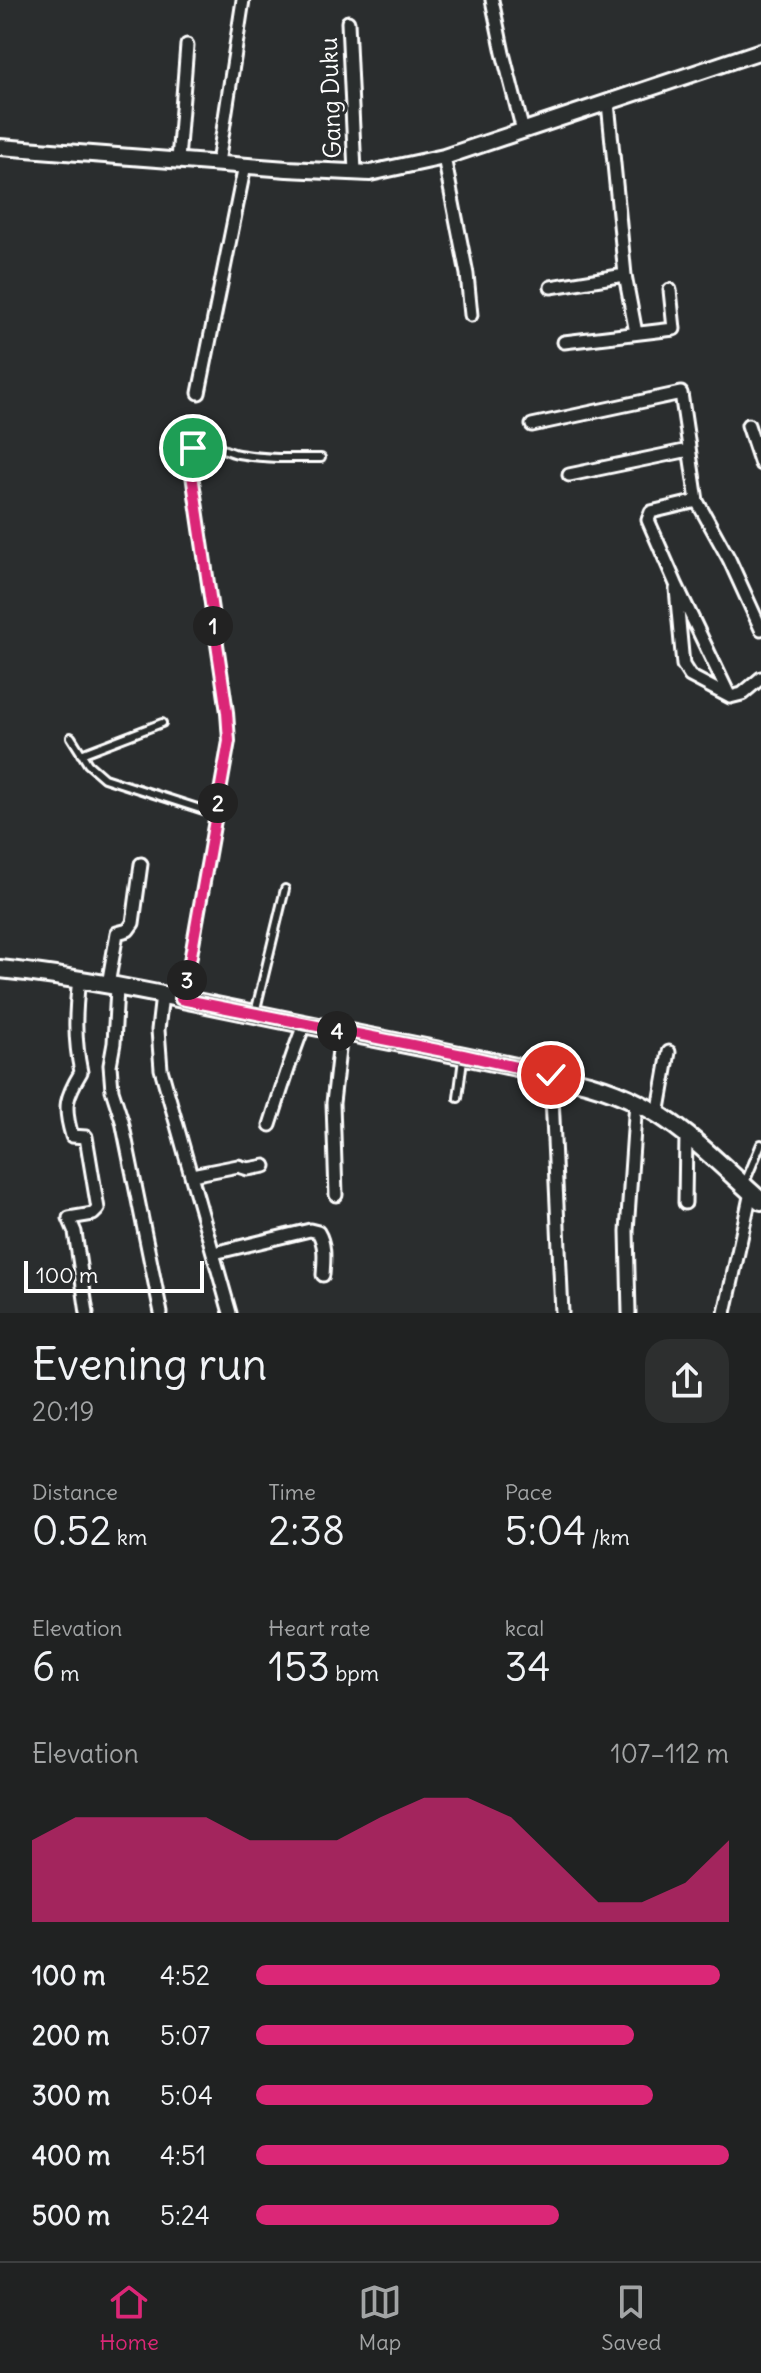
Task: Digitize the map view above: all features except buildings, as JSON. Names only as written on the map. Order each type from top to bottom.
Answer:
[{"type":"main road","points":[[0,969],[79,979],[255,1013],[595,1085],[636,1101],[658,1115],[686,1135],[752,1193]]},
{"type":"street","points":[[218,163],[243,0]]},
{"type":"street","points":[[492,0],[523,131]]},
{"type":"street","name":"Gang Duku","points":[[348,22],[355,172]]},
{"type":"street","points":[[178,160],[187,45]]},
{"type":"street","points":[[0,147],[355,172],[387,170],[444,157],[761,51]]},
{"type":"street","points":[[608,103],[625,275],[636,333]]},
{"type":"street","points":[[444,157],[467,274],[471,315]]},
{"type":"street","points":[[199,393],[245,165]]},
{"type":"street","points":[[551,287],[625,275]]},
{"type":"street","points":[[564,342],[674,329],[670,290]]},
{"type":"street","points":[[532,425],[681,393],[697,501],[729,559],[761,629]]},
{"type":"street","points":[[748,425],[761,464]]},
{"type":"street","points":[[569,475],[689,450]]},
{"type":"street","points":[[697,501],[658,509],[649,515],[652,533],[730,697]]},
{"type":"street","points":[[676,584],[686,671],[730,697],[742,694],[761,678]]},
{"type":"street","points":[[141,864],[133,923],[128,930],[117,933],[112,986],[114,1043],[110,1065],[112,1090],[122,1121],[161,1313]]},
{"type":"street","points":[[79,979],[75,1021],[81,1072],[67,1098],[68,1114],[72,1136],[86,1137],[98,1209],[96,1214],[69,1218],[75,1232],[87,1313]]},
{"type":"street","points":[[162,995],[158,1030],[161,1069],[230,1313]]},
{"type":"street","points":[[270,1125],[304,1025]]},
{"type":"street","points":[[336,1195],[333,1103],[341,1032]]},
{"type":"street","points":[[658,1115],[669,1052]]},
{"type":"street","points":[[551,1075],[562,1313]]},
{"type":"street","points":[[629,1313],[627,1231],[636,1101]]},
{"type":"street","points":[[685,1203],[686,1135]]},
{"type":"street","points":[[192,1175],[238,1166],[248,1169],[265,1166]]},
{"type":"street","points":[[725,1313],[752,1193]]},
{"type":"street","points":[[214,1253],[310,1230],[318,1232],[322,1238],[323,1275]]},
{"type":"lane","points":[[181,999],[229,741],[191,452],[195,445],[204,443],[233,453],[263,458],[321,458]]},
{"type":"lane","points":[[81,754],[162,723]]},
{"type":"lane","points":[[71,737],[96,773],[104,778],[216,814]]},
{"type":"lane","points":[[255,1013],[285,889]]},
{"type":"lane","points":[[458,1098],[463,1055]]},
{"type":"lane","points":[[752,1193],[761,1144]]},
{"type":"route","points":[[193,448],[190,461],[229,741],[181,999],[551,1075]]}]
